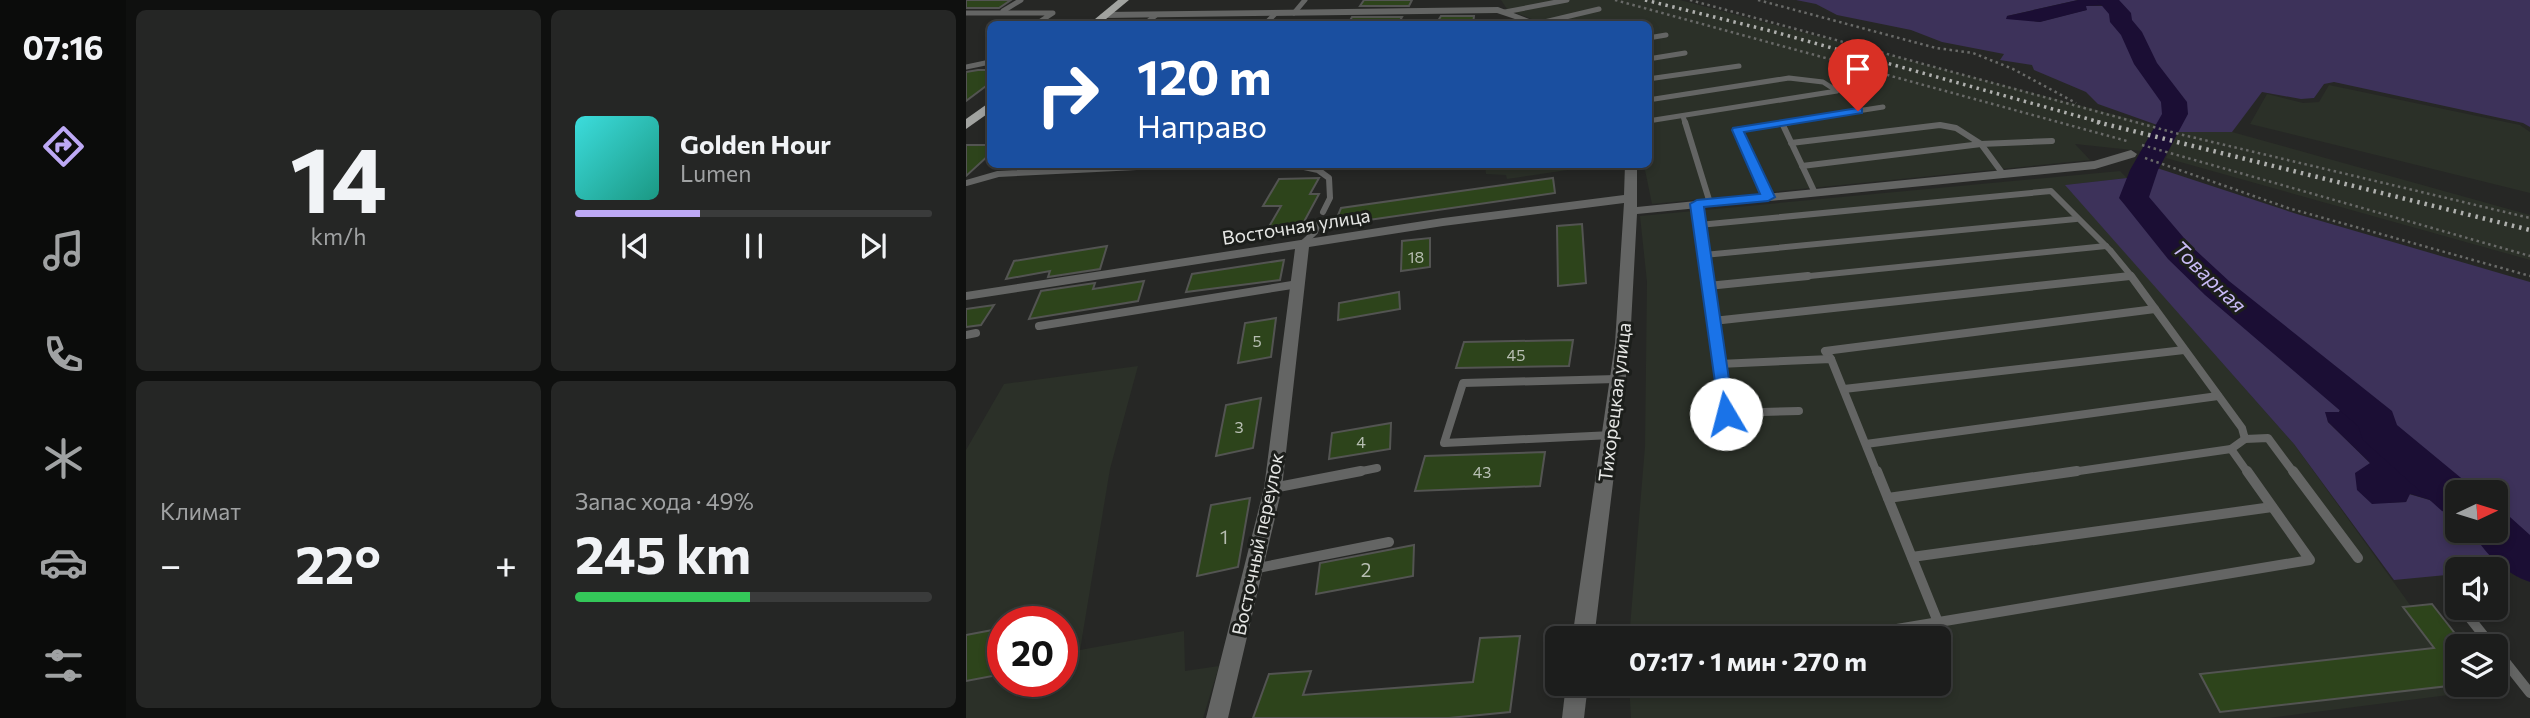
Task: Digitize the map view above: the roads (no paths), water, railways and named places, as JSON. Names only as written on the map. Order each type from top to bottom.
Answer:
[{"type":"main road","points":[[1098,21],[1124,0]]},
{"type":"main road","points":[[966,125],[987,108]]},
{"type":"street","points":[[1105,15],[1502,11],[1529,21]]},
{"type":"street","name":"Восточная улица","points":[[966,296],[1443,222],[1632,205],[1703,204],[2095,165],[2138,152]]},
{"type":"street","name":"Тихорецкая улица","points":[[1585,626],[1612,435],[1627,295],[1632,168]]},
{"type":"street","name":"Восточный переулок","points":[[1217,718],[1273,488],[1303,243]]},
{"type":"street","points":[[1573,718],[1576,696]]},
{"type":"lane","points":[[994,16],[1021,0]]},
{"type":"lane","points":[[1294,13],[1305,0]]},
{"type":"lane","points":[[1502,11],[1567,0]]},
{"type":"lane","points":[[1549,21],[1599,9]]},
{"type":"lane","points":[[966,13],[1053,13],[1040,21]]},
{"type":"lane","points":[[1268,21],[1276,13]]},
{"type":"lane","points":[[1149,21],[1156,15]]},
{"type":"lane","points":[[1652,37],[1666,35]]},
{"type":"lane","points":[[1652,58],[1685,53]]},
{"type":"lane","points":[[966,67],[987,57]]},
{"type":"lane","points":[[980,62],[987,62]]},
{"type":"lane","points":[[1652,78],[1739,66]]},
{"type":"lane","points":[[1652,99],[1788,78],[1823,82],[1838,91],[1652,120]]},
{"type":"lane","points":[[1768,197],[1737,130],[1883,107]]},
{"type":"lane","points":[[1684,116],[1703,204],[1699,225],[1726,414],[1798,411]]},
{"type":"lane","points":[[1782,123],[1815,192]]},
{"type":"lane","points":[[1791,143],[1940,125],[1956,128],[1981,144],[2003,174]]},
{"type":"lane","points":[[1802,166],[1981,144],[2052,141]]},
{"type":"lane","points":[[966,183],[998,174],[1117,168]]},
{"type":"lane","points":[[1309,168],[1318,170],[1329,178],[1330,198],[1323,212]]},
{"type":"lane","points":[[1699,225],[2051,191],[2076,219]]},
{"type":"lane","points":[[1704,255],[2076,219],[2087,223],[2130,276],[2242,428],[2245,439]]},
{"type":"lane","points":[[1303,243],[1315,232],[1318,223]]},
{"type":"lane","points":[[1708,286],[2106,246]]},
{"type":"lane","points":[[1713,321],[2130,276]]},
{"type":"lane","points":[[1039,326],[1298,284]]},
{"type":"lane","points":[[1938,622],[1844,389],[1825,351],[2155,309]]},
{"type":"lane","points":[[966,335],[975,333]]},
{"type":"lane","points":[[1844,389],[2184,350]]},
{"type":"lane","points":[[1719,365],[1831,359]]},
{"type":"lane","points":[[1612,435],[1444,443],[1463,383],[1616,379]]},
{"type":"lane","points":[[1866,444],[2218,396]]},
{"type":"lane","points":[[1888,498],[2231,449],[2245,439],[2268,438],[2358,558]]},
{"type":"lane","points":[[1914,626],[2310,559],[2231,449]]},
{"type":"lane","points":[[1273,488],[1377,468]]},
{"type":"lane","points":[[1912,557],[2272,507]]},
{"type":"lane","points":[[1253,569],[1390,542]]},
{"type":"lane","points":[[2471,620],[2482,634]]},
{"type":"lane","points":[[2508,665],[2530,693]]},
{"type":"waterway","name":"Товарная","points":[[2107,0],[2120,13],[2121,22],[2131,32],[2146,64],[2174,102],[2175,114],[2144,170],[2134,198],[2179,252],[2217,288],[2378,421],[2377,430],[2445,489]]},
{"type":"waterway","name":"Товарная","points":[[2508,543],[2530,563]]},
{"type":"railway","points":[[1645,0],[1771,31],[2103,123]]},
{"type":"railway","points":[[2097,122],[2530,230]]}]
